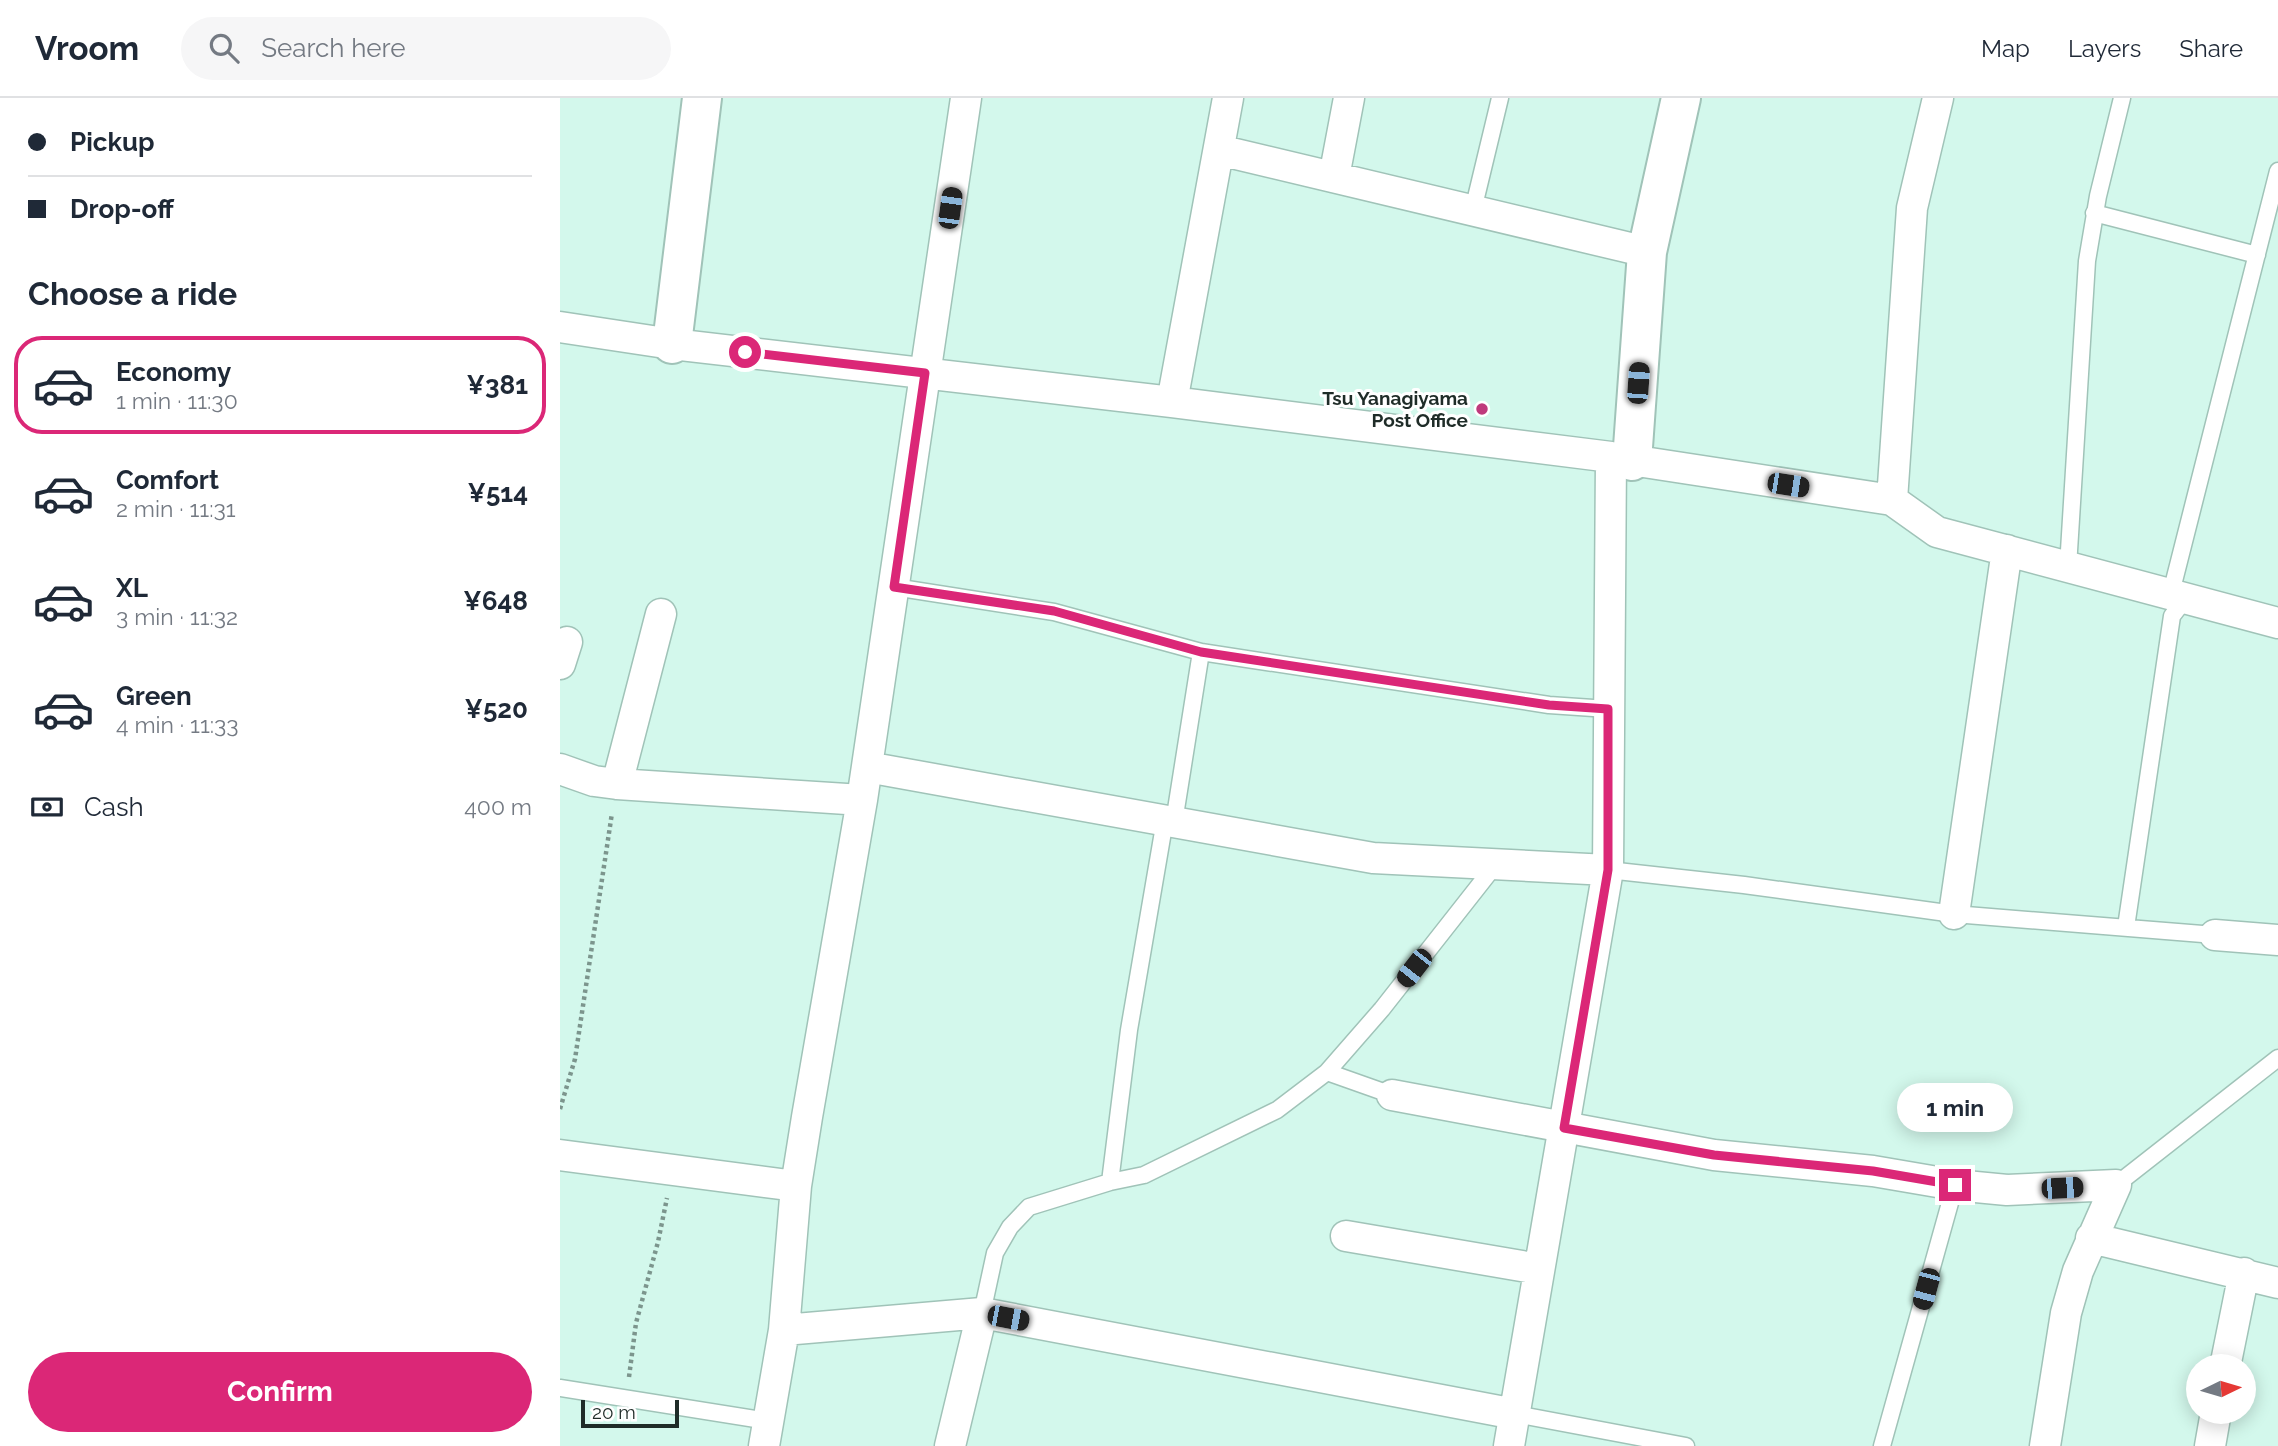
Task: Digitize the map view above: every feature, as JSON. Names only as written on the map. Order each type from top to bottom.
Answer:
[{"type":"street","points":[[672,344],[702,98]]},
{"type":"street","points":[[766,1434],[784,1330],[796,1186],[862,800],[966,98]]},
{"type":"street","points":[[1172,402],[1228,98]]},
{"type":"street","points":[[1334,177],[1349,98]]},
{"type":"street","points":[[1509,1446],[1608,870],[1608,709],[1622,459],[1647,252],[1681,98]]},
{"type":"street","points":[[1892,500],[1912,208],[1938,98]]},
{"type":"street","points":[[1219,150],[1647,252]]},
{"type":"street","points":[[560,327],[672,344],[1172,402],[1622,459],[1892,500],[1937,532],[2278,623]]},
{"type":"street","points":[[1954,914],[2007,550]]},
{"type":"street","points":[[617,784],[661,614]]},
{"type":"street","points":[[867,766],[1373,858],[1608,870]]},
{"type":"street","points":[[560,769],[594,781],[617,784],[862,800]]},
{"type":"street","points":[[2215,934],[2278,940]]},
{"type":"street","points":[[1392,1095],[1714,1155],[1873,1171],[1955,1185],[2007,1190],[2116,1185],[2078,1271],[2066,1313],[2045,1446]]},
{"type":"street","points":[[560,1155],[796,1186]]},
{"type":"street","points":[[1346,1236],[1539,1269]]},
{"type":"street","points":[[2091,1238],[2278,1283]]},
{"type":"street","points":[[2228,1354],[2244,1273]]},
{"type":"street","points":[[784,1330],[982,1312],[1515,1414]]},
{"type":"street","points":[[950,1446],[982,1312]]},
{"type":"street","points":[[2210,1446],[2215,1424]]},
{"type":"lane","points":[[1473,210],[1500,98]]},
{"type":"lane","points":[[2067,567],[2087,261],[2094,213],[2122,98]]},
{"type":"lane","points":[[2126,927],[2172,616],[2179,596],[2278,171]]},
{"type":"lane","points":[[2094,213],[2257,255]]},
{"type":"lane","points":[[894,587],[1054,611],[1201,652],[1549,705],[1608,709]]},
{"type":"lane","points":[[1110,1182],[1129,1030],[1201,652]]},
{"type":"lane","points":[[982,1312],[995,1253],[1010,1227],[1029,1207],[1110,1182],[1144,1175],[1277,1110],[1327,1072],[1382,1009],[1496,864]]},
{"type":"lane","points":[[1608,870],[1744,885],[1954,914],[2215,934]]},
{"type":"lane","points":[[2116,1185],[2278,1058]]},
{"type":"lane","points":[[1327,1072],[1392,1095]]},
{"type":"lane","points":[[1882,1446],[1955,1185]]},
{"type":"lane","points":[[560,1388],[627,1399],[766,1434]]},
{"type":"lane","points":[[1515,1414],[1686,1446]]},
{"type":"path","points":[[560,1109],[575,1059],[617,784]]},
{"type":"path","points":[[627,1399],[636,1323],[658,1242],[673,1169]]},
{"type":"place","name":"Tsu Yanagiyama Post Office","points":[[1482,409]]},
{"type":"route","points":[[745,352],[925,373],[894,587],[1054,611],[1201,652],[1549,705],[1608,709],[1608,870],[1564,1128],[1714,1155],[1873,1171],[1955,1185]]}]
